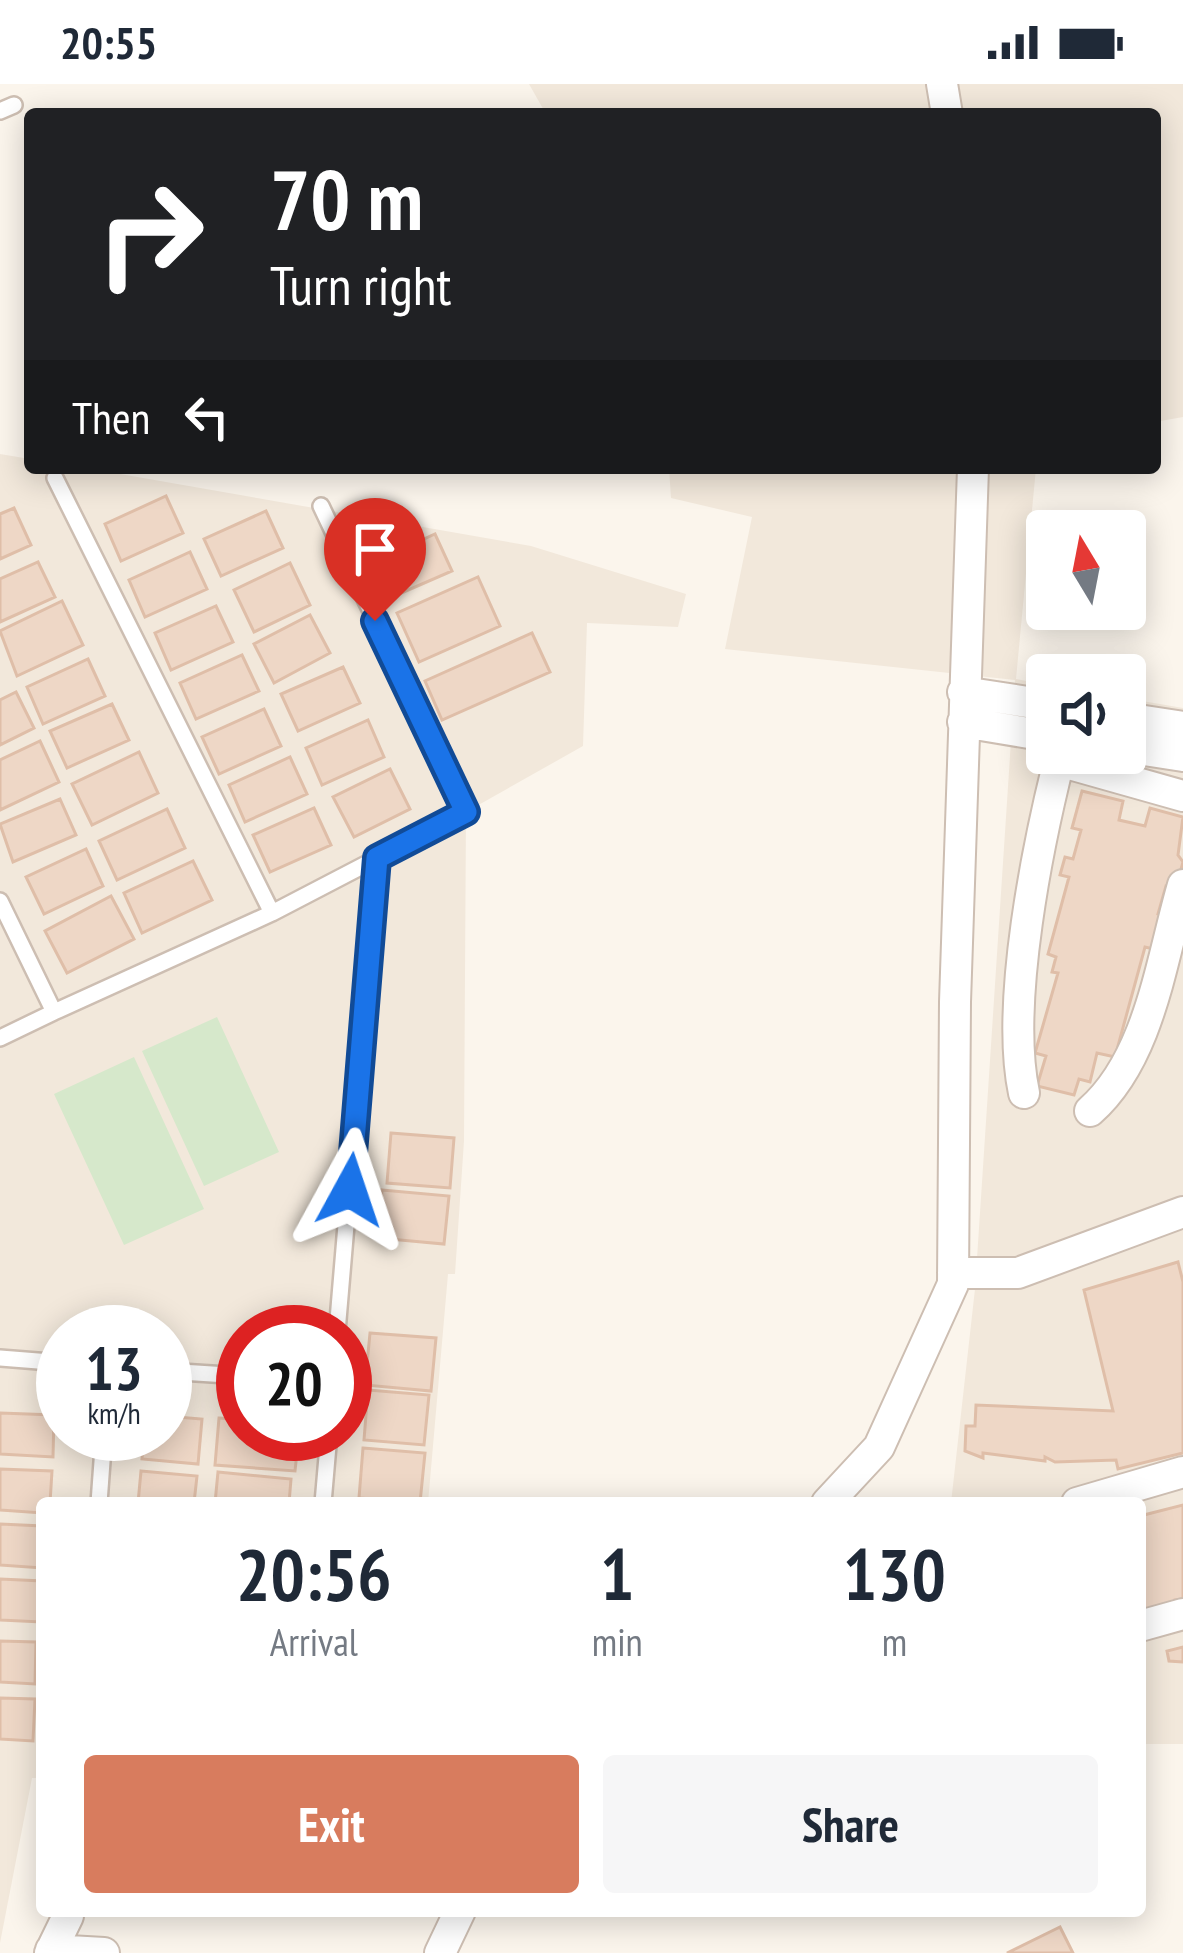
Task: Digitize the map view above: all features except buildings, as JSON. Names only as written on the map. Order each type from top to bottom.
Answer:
[{"type":"street","points":[[844,1497],[879,1447],[953,1284],[963,707],[974,474]]},
{"type":"street","points":[[963,707],[1026,706]]},
{"type":"street","points":[[963,707],[1026,736]]},
{"type":"street","points":[[1146,721],[1183,727]]},
{"type":"street","points":[[1146,750],[1183,755]]},
{"type":"street","points":[[1024,1093],[1017,1059],[1032,884],[1052,774]]},
{"type":"street","points":[[1122,774],[1183,796]]},
{"type":"street","points":[[1090,1111],[1117,1087],[1131,1060],[1183,885]]},
{"type":"street","points":[[953,1273],[1018,1274],[1183,1212]]},
{"type":"street","points":[[1098,1497],[1183,1472]]},
{"type":"street","points":[[1146,1624],[1183,1614]]},
{"type":"street","points":[[68,1917],[50,1952],[104,1953]]},
{"type":"street","points":[[440,1953],[457,1917]]},
{"type":"lane","points":[[55,478],[272,914]]},
{"type":"lane","points":[[0,1037],[272,914],[466,812],[321,506]]},
{"type":"lane","points":[[339,1305],[377,858]]},
{"type":"lane","points":[[0,901],[54,1012]]},
{"type":"lane","points":[[0,1358],[36,1361]]},
{"type":"lane","points":[[99,1497],[102,1461]]},
{"type":"lane","points":[[324,1497],[327,1461]]},
{"type":"shaded area","points":[[529,84],[1183,84],[1183,417],[1161,421],[1161,108],[543,108]]},
{"type":"shaded area","points":[[0,454],[24,458],[24,474],[120,474],[531,546],[686,594],[678,627],[587,623],[583,746],[466,812],[464,1141],[455,1274],[448,1274],[429,1497],[36,1497],[36,1778],[32,1778],[0,1943]]},
{"type":"shaded area","points":[[669,474],[1035,474],[1032,510],[1026,510],[1026,573],[1016,679],[1026,681],[1026,774],[1146,774],[1146,702],[1183,708],[1183,1744],[1146,1744],[1146,1497],[952,1497],[975,1289],[1015,680],[725,649],[752,517],[671,498]]},
{"type":"green space","points":[[217,1017],[279,1152],[204,1186],[142,1051]]},
{"type":"green space","points":[[134,1057],[204,1209],[124,1245],[54,1094]]},
{"type":"route","points":[[350,1190],[377,858],[466,812],[375,621]]}]
